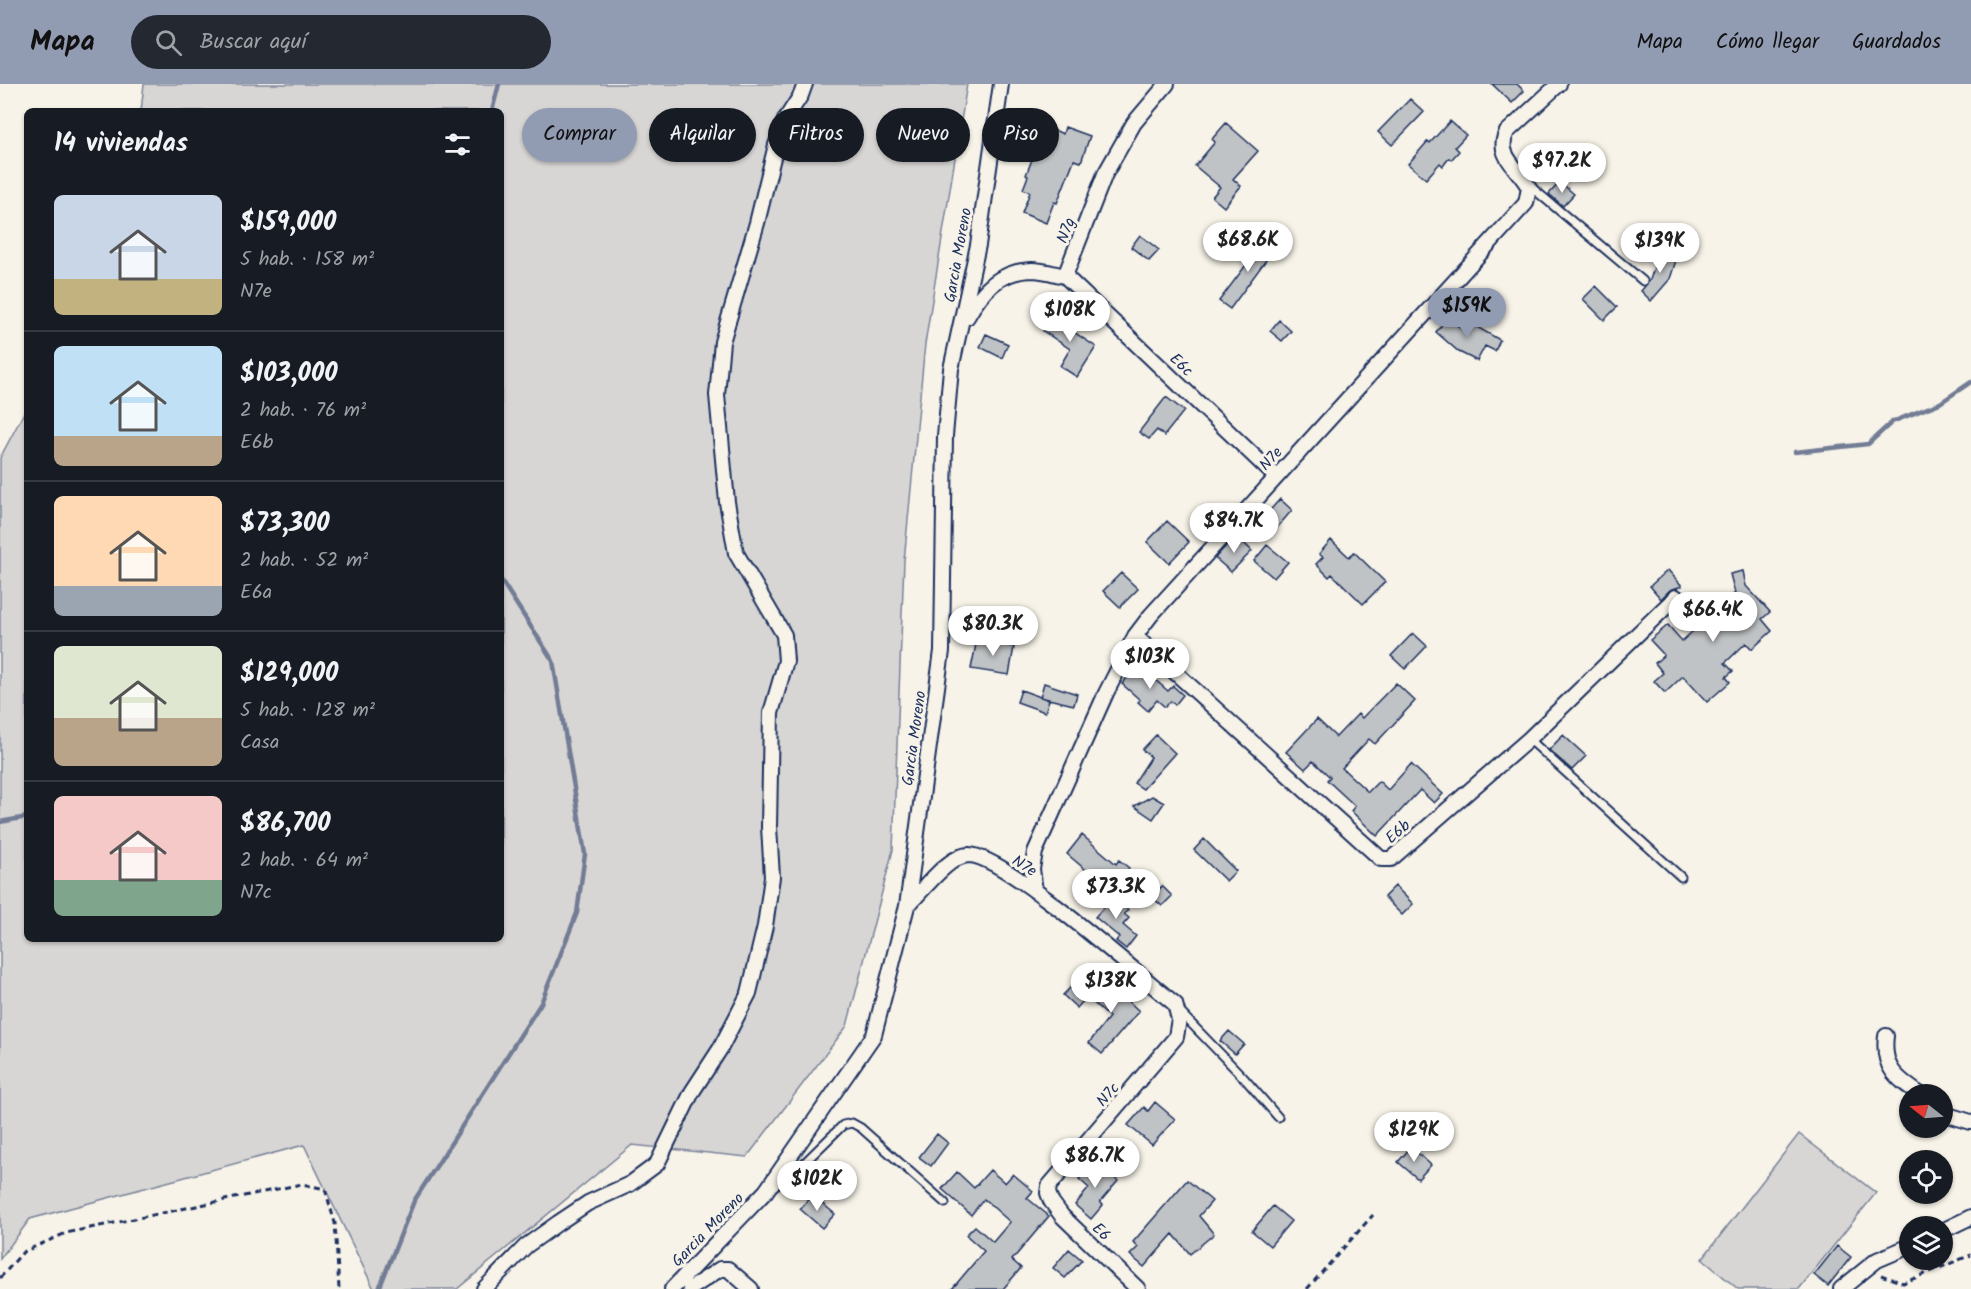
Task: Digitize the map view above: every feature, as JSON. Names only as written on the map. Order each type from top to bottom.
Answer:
[{"type":"street","points":[[484,1289],[526,1246],[588,1203],[630,1184],[657,1164],[692,1092],[720,1049],[748,993],[765,926],[772,877],[769,827],[771,713],[786,661],[784,635],[736,553],[727,502],[717,395],[722,342],[757,223],[776,145],[785,120],[801,96],[805,84]]},
{"type":"street","name":"Garcia Moreno","points":[[672,1289],[766,1191],[874,1035],[907,906],[942,651],[945,436],[951,369],[978,245],[1000,84]]},
{"type":"street","name":"N7g","points":[[1065,276],[1105,174],[1134,123],[1167,84]]},
{"type":"street","points":[[1527,183],[1506,156],[1504,137],[1559,84]]},
{"type":"street","name":"N7e","points":[[1035,891],[1032,869],[1035,852],[1106,693],[1135,636],[1275,476],[1526,203],[1529,193],[1527,183]]},
{"type":"street","points":[[960,330],[975,302],[993,282],[1003,276],[1032,270],[1065,276]]},
{"type":"street","name":"E6c","points":[[1065,276],[1275,476]]},
{"type":"street","name":"E6b","points":[[1135,636],[1381,859],[1391,859],[1529,739],[1676,597]]},
{"type":"street","name":"N7e","points":[[907,906],[954,859],[968,855],[985,859],[1035,891]]},
{"type":"street","points":[[1035,891],[1175,1004],[1178,1011]]},
{"type":"street","name":"N7c","points":[[1048,1193],[1049,1186],[1168,1049],[1179,1028],[1178,1011]]},
{"type":"street","points":[[1886,1036],[1885,1060],[1904,1084]]},
{"type":"street","points":[[1953,1117],[1971,1122]]},
{"type":"street","name":"E6","points":[[1048,1193],[1062,1216],[1138,1289]]},
{"type":"street","points":[[1953,1226],[1971,1217]]},
{"type":"street","points":[[1841,1289],[1877,1260],[1899,1251]]},
{"type":"street","points":[[690,1289],[720,1269],[728,1269],[751,1289]]},
{"type":"lane","points":[[1527,183],[1643,281]]},
{"type":"lane","points":[[1529,739],[1681,877]]},
{"type":"lane","points":[[1178,1011],[1244,1077],[1278,1117]]},
{"type":"lane","points":[[766,1191],[798,1169],[843,1125],[852,1123],[861,1128],[945,1203]]},
{"type":"path","points":[[0,1278],[23,1252],[66,1233],[302,1184],[325,1189],[335,1223],[339,1289]]},
{"type":"path","points":[[1307,1289],[1373,1215]]},
{"type":"path","points":[[1866,1269],[1903,1283],[1971,1255]]},
{"type":"shaded area","points":[[144,84],[967,84],[963,108],[876,108],[876,162],[954,162],[925,344],[904,561],[893,850],[847,1026],[747,1157],[632,1145],[457,1289],[374,1289],[304,1145],[30,1219],[0,1259],[0,458],[24,413],[24,942],[504,942],[504,108],[141,108]]},
{"type":"shaded area","points":[[1799,1134],[1876,1193],[1799,1289],[1738,1289],[1702,1259]]},
{"type":"building","points":[[1492,84],[1517,84],[1524,91],[1512,103]]},
{"type":"building","points":[[1410,99],[1424,112],[1392,145],[1378,132]]},
{"type":"building","points":[[1450,121],[1466,135],[1455,147],[1459,151],[1451,160],[1449,158],[1443,166],[1440,163],[1426,179],[1408,164]]},
{"type":"building","points":[[1226,123],[1258,151],[1233,179],[1241,186],[1224,207],[1212,197],[1220,187],[1195,166],[1215,142],[1212,139]]},
{"type":"building","points":[[1065,127],[1090,136],[1081,162],[1074,160],[1057,203],[1054,202],[1046,223],[1022,213],[1030,192],[1023,189],[1028,176],[1026,175],[1031,162],[1059,162],[1059,132],[1063,134]]},
{"type":"building","points":[[1560,182],[1574,194],[1563,206],[1549,194]]},
{"type":"building","points":[[1140,235],[1159,250],[1149,261],[1131,247]]},
{"type":"building","points":[[1267,237],[1277,245],[1230,309],[1219,301]]},
{"type":"building","points":[[1660,249],[1678,254],[1670,279],[1651,301],[1641,291],[1650,280]]},
{"type":"building","points":[[1596,286],[1617,307],[1604,320],[1583,299]]},
{"type":"building","points":[[1059,306],[1070,313],[1062,324],[1096,347],[1077,377],[1060,366],[1070,349],[1043,331]]},
{"type":"building","points":[[1448,317],[1465,332],[1470,323],[1500,340],[1495,351],[1485,346],[1477,361],[1459,352],[1436,332]]},
{"type":"building","points":[[1279,320],[1291,331],[1282,341],[1270,331]]},
{"type":"building","points":[[986,334],[1008,344],[1002,358],[980,347]]},
{"type":"building","points":[[1166,397],[1184,411],[1164,436],[1157,430],[1149,439],[1139,432]]},
{"type":"building","points":[[1280,499],[1292,510],[1276,529],[1264,517]]},
{"type":"building","points":[[1167,521],[1189,542],[1169,563],[1147,542]]},
{"type":"building","points":[[1236,535],[1252,551],[1231,572],[1215,558]]},
{"type":"building","points":[[1331,540],[1349,557],[1354,552],[1385,582],[1363,604],[1332,574],[1329,577],[1316,564],[1323,557],[1319,554]]},
{"type":"building","points":[[1267,545],[1288,562],[1274,578],[1254,561]]},
{"type":"building","points":[[1668,570],[1682,586],[1670,590],[1661,599],[1650,586]]},
{"type":"building","points":[[1743,571],[1746,586],[1770,612],[1762,619],[1772,631],[1752,649],[1746,643],[1725,663],[1733,671],[1726,677],[1730,682],[1707,702],[1683,676],[1665,693],[1654,681],[1663,673],[1655,663],[1664,655],[1650,640],[1668,625],[1682,641],[1735,593],[1730,574]]},
{"type":"building","points":[[1121,573],[1138,589],[1120,607],[1103,591]]},
{"type":"building","points":[[1413,633],[1427,646],[1405,669],[1391,656]]},
{"type":"building","points":[[977,639],[1014,647],[1009,675],[971,669]]},
{"type":"building","points":[[1138,665],[1168,691],[1173,686],[1183,695],[1175,705],[1171,701],[1165,707],[1157,700],[1148,711],[1138,702],[1140,700],[1122,684]]},
{"type":"building","points":[[1044,683],[1077,694],[1074,705],[1040,697]]},
{"type":"building","points":[[1396,683],[1415,701],[1375,744],[1369,739],[1342,768],[1368,792],[1379,781],[1388,790],[1411,764],[1443,794],[1434,803],[1420,790],[1377,836],[1351,811],[1355,806],[1327,780],[1330,777],[1313,761],[1305,769],[1286,752],[1317,719],[1336,737],[1358,714],[1362,718]]},
{"type":"building","points":[[1021,690],[1049,700],[1045,712],[1017,702]]},
{"type":"building","points":[[1156,735],[1175,753],[1143,789],[1134,783],[1151,757],[1142,750]]},
{"type":"building","points":[[1563,735],[1586,756],[1572,770],[1549,750]]},
{"type":"building","points":[[1152,796],[1164,803],[1153,819],[1134,806]]},
{"type":"building","points":[[1082,835],[1116,864],[1119,860],[1129,868],[1109,893],[1099,884],[1100,882],[1067,854]]},
{"type":"building","points":[[1204,839],[1236,871],[1226,881],[1194,850]]},
{"type":"building","points":[[1162,886],[1172,896],[1162,906],[1152,897]]},
{"type":"building","points":[[1395,886],[1413,904],[1402,915],[1384,897]]},
{"type":"building","points":[[1109,894],[1128,910],[1124,914],[1129,918],[1123,925],[1136,936],[1126,949],[1116,941],[1119,937],[1095,917],[1104,907],[1101,904]]},
{"type":"building","points":[[1104,978],[1139,1011],[1102,1054],[1089,1043],[1109,1017],[1087,997]]},
{"type":"building","points":[[1071,987],[1085,999],[1077,1008],[1063,995]]},
{"type":"building","points":[[1229,1031],[1244,1044],[1235,1054],[1220,1041]]},
{"type":"building","points":[[1155,1102],[1175,1119],[1152,1145],[1128,1125],[1144,1107],[1148,1111]]},
{"type":"building","points":[[937,1134],[948,1143],[931,1166],[919,1157]]},
{"type":"building","points":[[1411,1147],[1431,1165],[1418,1179],[1398,1162]]},
{"type":"building","points":[[1095,1161],[1118,1181],[1100,1202],[1103,1205],[1091,1219],[1075,1205],[1089,1188],[1079,1179]]},
{"type":"building","points":[[990,1170],[1005,1183],[1013,1174],[1033,1191],[1027,1198],[1049,1216],[1012,1260],[1021,1268],[1003,1289],[952,1289],[984,1251],[966,1235],[975,1226],[993,1242],[1010,1222],[984,1199],[971,1215],[942,1189],[957,1172],[974,1188]]},
{"type":"building","points":[[1187,1180],[1212,1201],[1199,1216],[1214,1234],[1190,1254],[1173,1234],[1144,1267],[1130,1255],[1138,1247],[1133,1242]]},
{"type":"building","points":[[812,1195],[835,1214],[822,1228],[800,1209]]},
{"type":"building","points":[[1273,1206],[1291,1221],[1270,1246],[1252,1231]]},
{"type":"building","points":[[1837,1246],[1851,1257],[1828,1286],[1814,1275]]},
{"type":"building","points":[[1069,1249],[1082,1260],[1065,1278],[1053,1268]]},
{"type":"waterway","points":[[493,108],[499,84]]},
{"type":"waterway","points":[[1795,452],[1868,444],[1892,422],[1940,403],[1971,382]]},
{"type":"waterway","points":[[379,1289],[414,1201],[541,1003],[577,913],[585,854],[553,661],[504,585]]},
{"type":"waterway","points":[[0,822],[24,818]]}]
